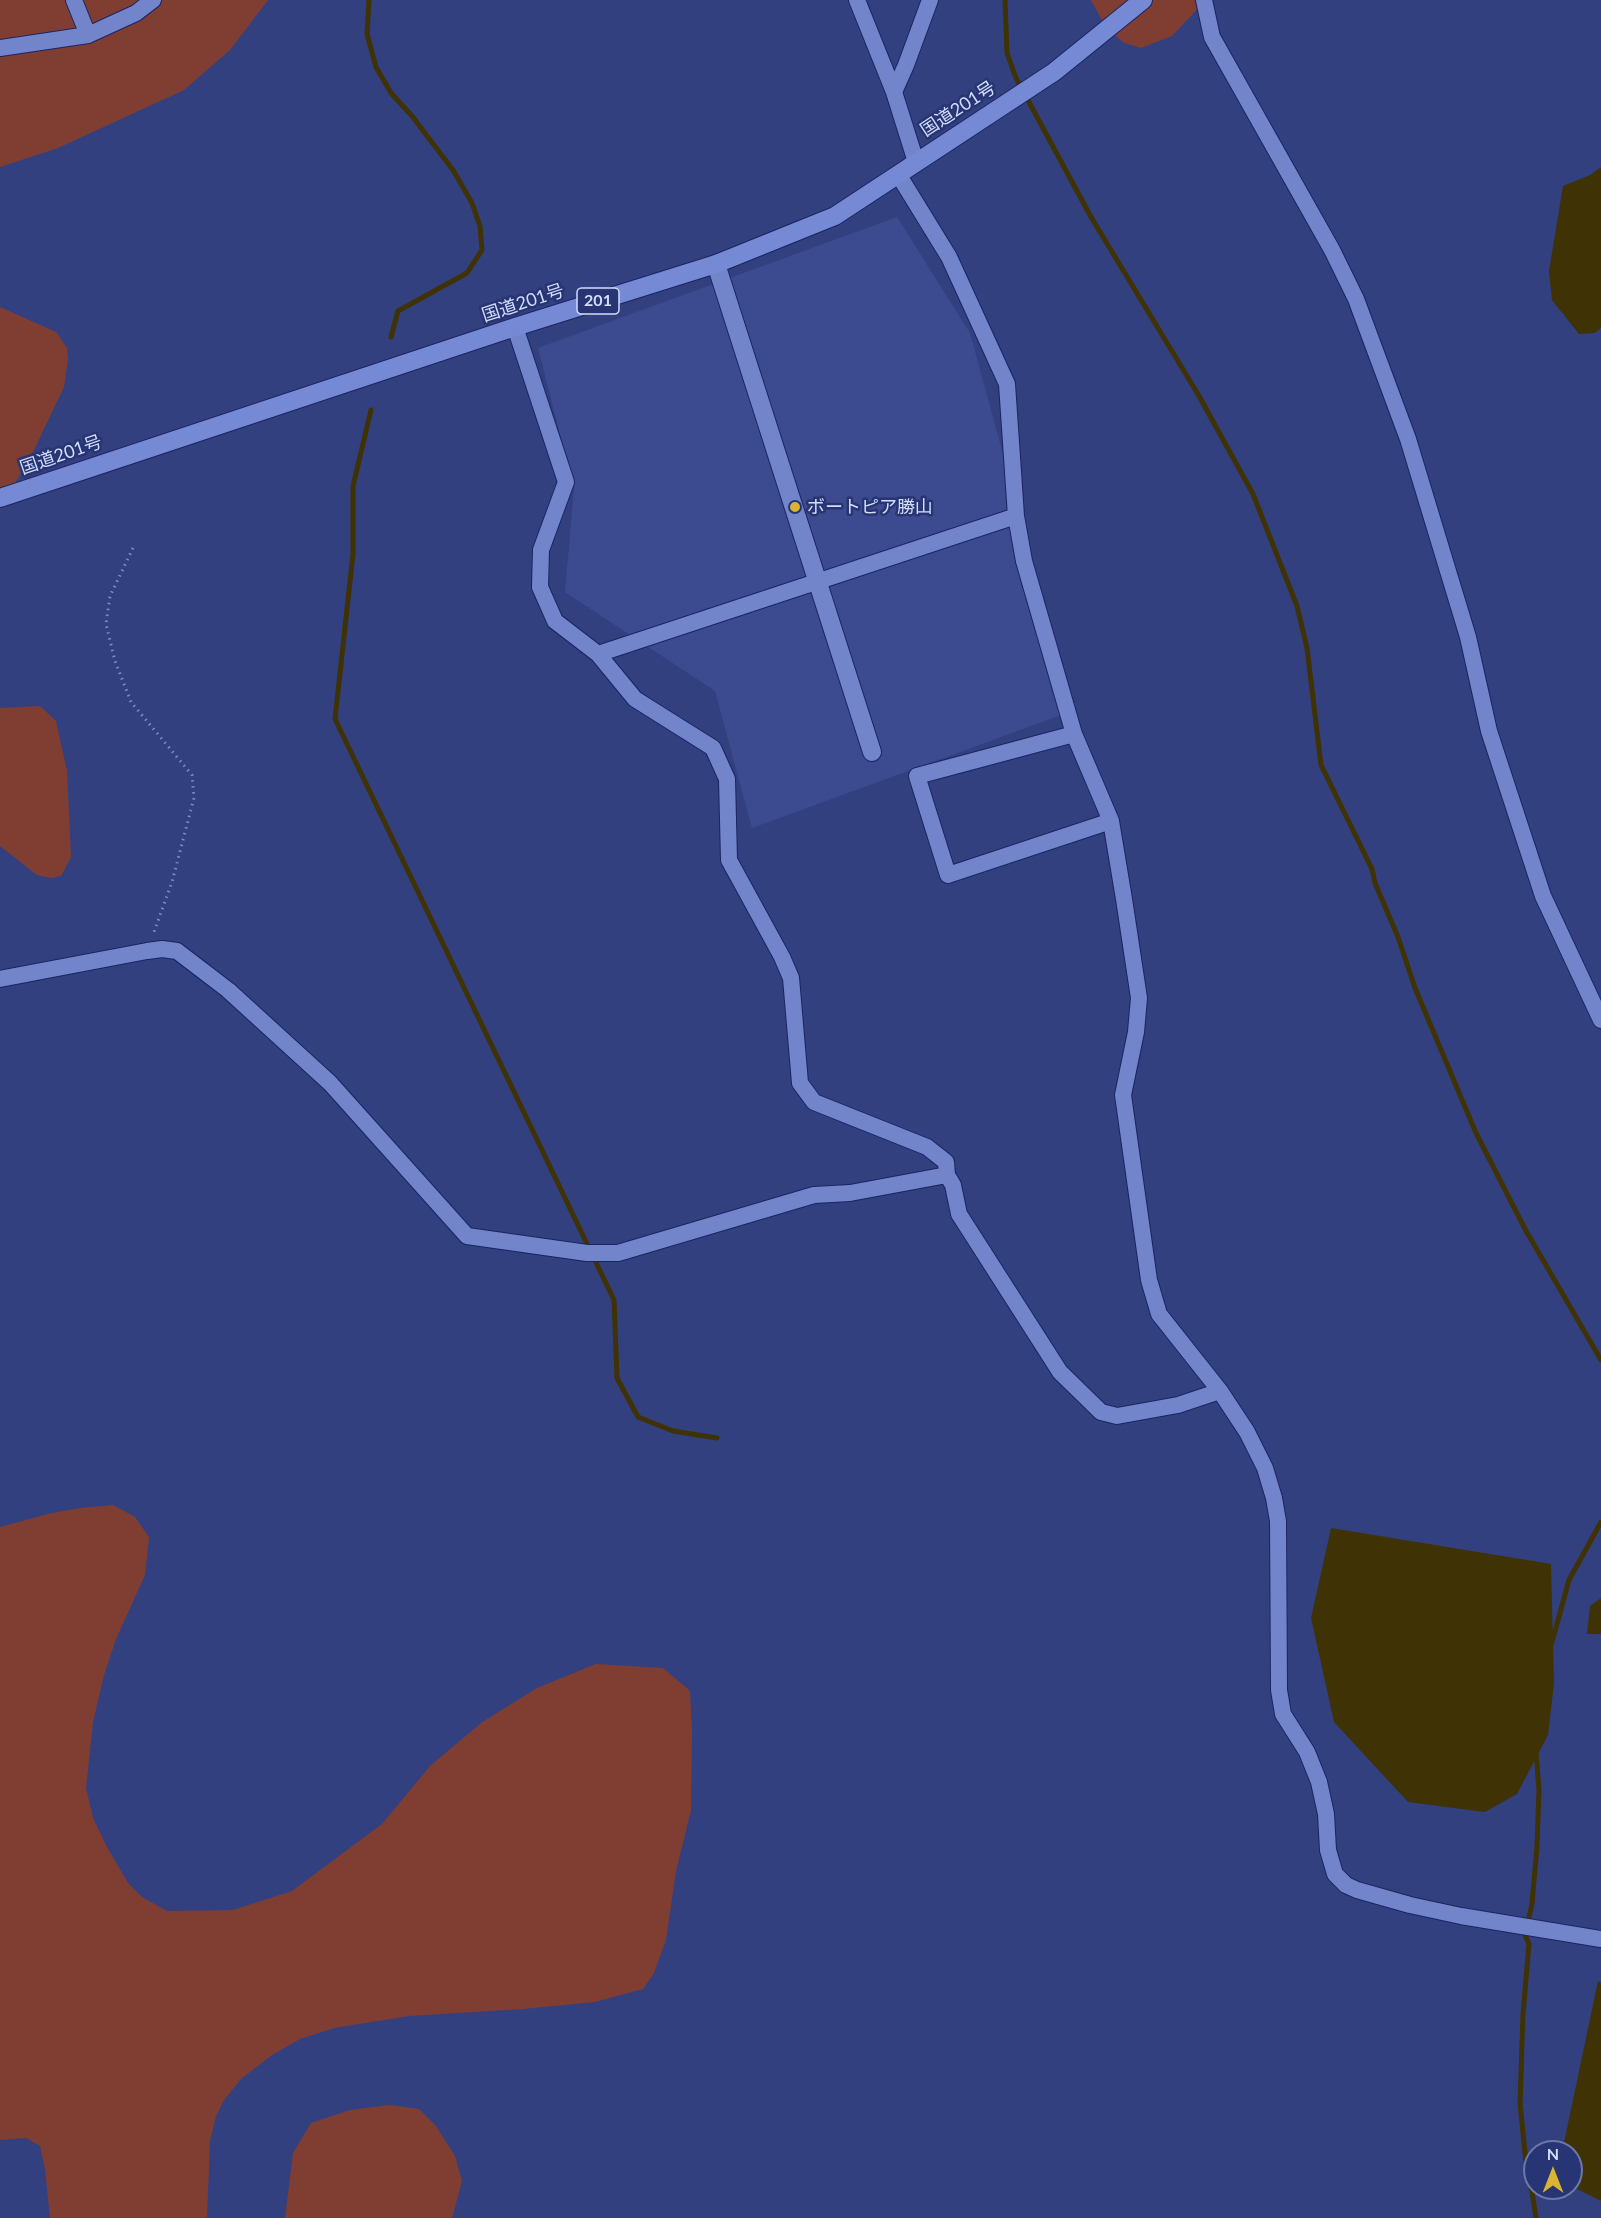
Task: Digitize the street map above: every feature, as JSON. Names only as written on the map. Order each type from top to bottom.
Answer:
[{"type":"highway","name":"国道201号","points":[[0,498],[515,327],[716,264],[835,216],[1054,72],[1143,0]]},
{"type":"street","points":[[74,0],[88,35]]},
{"type":"street","points":[[0,48],[88,35],[134,7],[153,0]]},
{"type":"street","points":[[857,0],[894,92],[916,162]]},
{"type":"street","points":[[894,92],[930,0]]},
{"type":"street","points":[[1204,0],[1212,37],[1332,250],[1356,299],[1408,439],[1468,637],[1489,731],[1543,896],[1601,1020]]},
{"type":"street","points":[[898,174],[949,257],[1007,384],[1016,516],[1024,561],[1074,734],[1110,821],[1140,998],[1124,1095],[1149,1280],[1159,1314],[1220,1391],[1252,1441],[1265,1468],[1278,1521],[1279,1690],[1283,1714],[1307,1752],[1319,1782],[1326,1814],[1328,1850],[1335,1874],[1346,1885],[1357,1890],[1410,1905],[1461,1916],[1601,1939]]},
{"type":"street","points":[[716,264],[872,752]]},
{"type":"street","points":[[515,327],[566,482],[541,550],[540,587],[555,621],[598,654],[635,699],[713,748],[727,779],[729,860],[782,957],[791,978],[800,1083],[814,1102],[927,1147],[946,1162],[947,1175],[953,1185],[959,1214],[1059,1372],[1101,1412],[1117,1416],[1178,1405],[1220,1391]]},
{"type":"street","points":[[598,654],[1016,516]]},
{"type":"street","points":[[1074,734],[917,776],[948,875],[1110,821]]},
{"type":"street","points":[[0,979],[147,951],[162,949],[177,951],[228,990],[330,1083],[466,1236],[587,1253],[618,1253],[814,1195],[850,1193],[947,1175]]},
{"type":"path","points":[[133,548],[110,596],[106,624],[115,661],[131,702],[192,775],[194,798],[172,882],[147,951]]},
{"type":"shaded area","points":[[0,0],[268,0],[230,50],[184,90],[58,148],[0,167]]},
{"type":"shaded area","points":[[1091,0],[1206,0],[1172,36],[1141,48],[1124,43],[1105,26]]},
{"type":"shaded area","points":[[1601,167],[1601,328],[1595,333],[1579,334],[1552,300],[1549,271],[1563,186],[1590,175]]},
{"type":"shaded area","name":"ボートピア勝山","points":[[897,217],[970,333],[1022,524],[1064,714],[752,828],[715,691],[565,592],[574,489],[538,348]]},
{"type":"shaded area","points":[[0,307],[56,332],[67,348],[68,359],[64,387],[31,456],[0,509]]},
{"type":"shaded area","points":[[40,706],[56,721],[67,771],[71,857],[61,876],[51,878],[37,875],[0,846],[0,708]]},
{"type":"shaded area","points":[[113,1505],[135,1517],[149,1537],[145,1575],[116,1639],[104,1675],[93,1722],[86,1788],[93,1818],[128,1883],[142,1897],[167,1911],[233,1910],[292,1891],[382,1824],[430,1766],[481,1723],[537,1688],[596,1664],[663,1668],[690,1691],[691,1810],[676,1871],[666,1940],[654,1973],[643,1989],[595,2002],[409,2016],[334,2028],[300,2039],[272,2055],[241,2079],[224,2100],[216,2116],[210,2141],[207,2218],[50,2218],[40,2146],[26,2138],[0,2140],[0,1527],[52,1513]]},
{"type":"shaded area","points":[[1331,1528],[1551,1564],[1554,1683],[1548,1735],[1517,1794],[1485,1812],[1408,1802],[1334,1722],[1311,1618]]},
{"type":"shaded area","points":[[1601,1598],[1601,1634],[1587,1634],[1590,1606]]},
{"type":"shaded area","points":[[1598,1981],[1601,1983],[1601,2201],[1583,2192],[1583,2140],[1565,2140]]},
{"type":"shaded area","points":[[389,2105],[419,2109],[436,2126],[455,2156],[462,2181],[452,2218],[285,2218],[293,2153],[311,2123],[350,2110]]},
{"type":"waterway","points":[[369,0],[367,34],[376,67],[391,93],[412,116],[453,170],[472,203],[480,226],[482,250],[467,273],[398,311],[391,337]]},
{"type":"waterway","points":[[1005,0],[1007,53],[1016,78],[1091,217],[1199,396],[1253,494],[1297,606],[1307,648],[1321,765],[1372,869],[1375,883],[1398,937],[1415,988],[1476,1133],[1525,1229],[1601,1360]]},
{"type":"waterway","points":[[371,410],[353,486],[353,554],[335,719],[614,1300],[617,1378],[638,1417],[673,1431],[717,1438]]},
{"type":"waterway","points":[[1552,1642],[1569,1580],[1601,1522]]},
{"type":"waterway","points":[[1536,1752],[1539,1790],[1537,1846],[1532,1904],[1525,1935],[1529,1944],[1523,2014],[1520,2103],[1527,2173],[1536,2218]]},
{"type":"place","name":"ボートピア勝山","points":[[795,507]]}]
